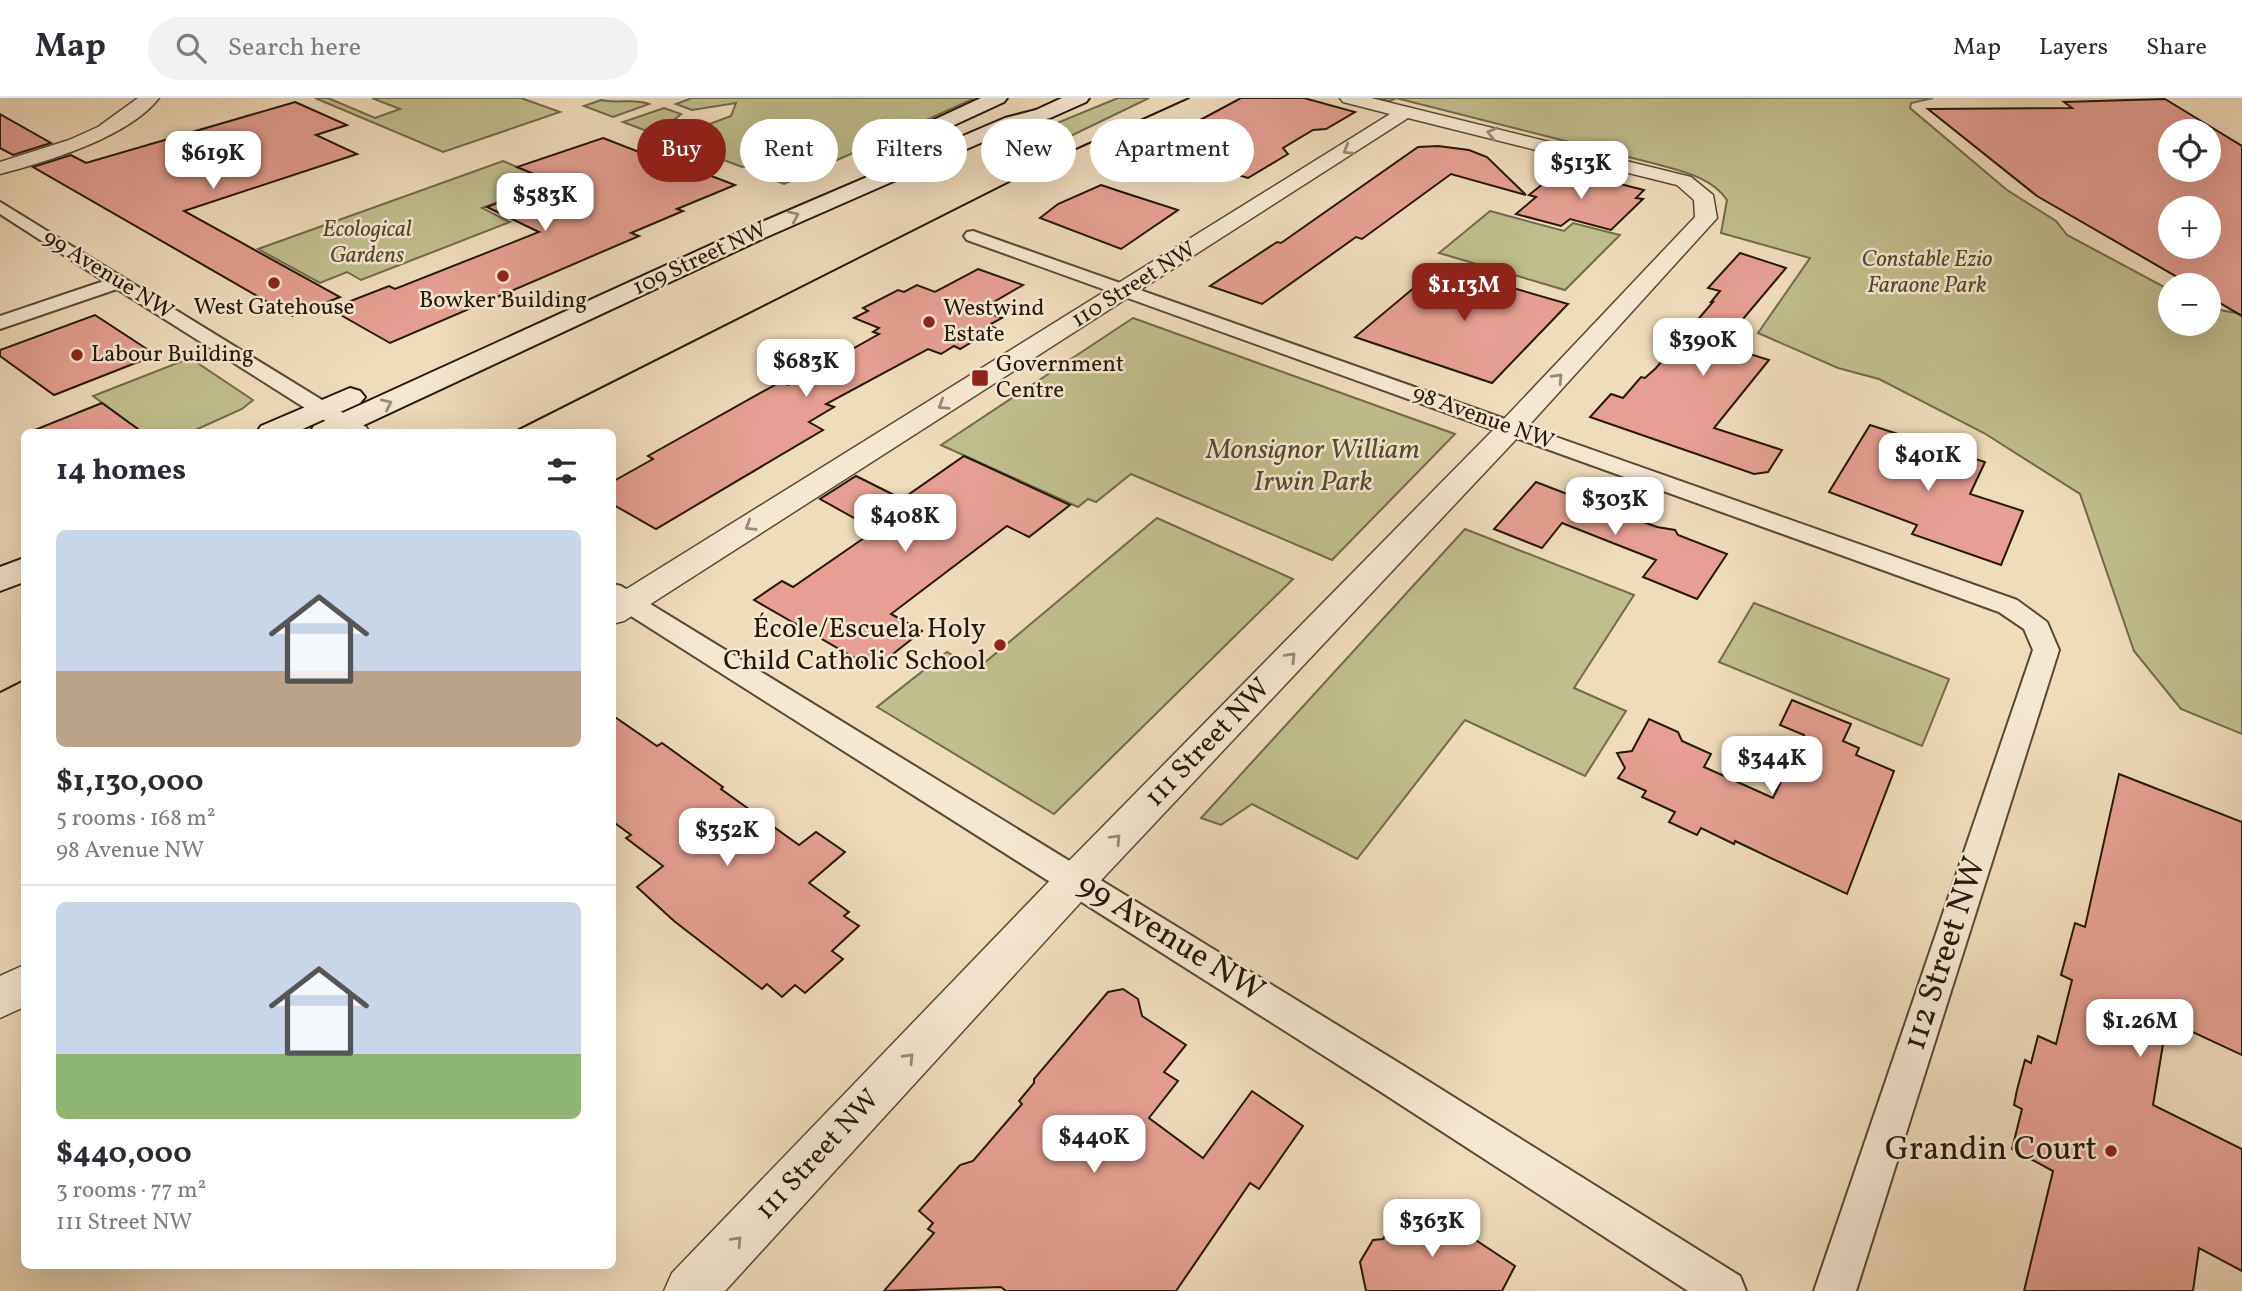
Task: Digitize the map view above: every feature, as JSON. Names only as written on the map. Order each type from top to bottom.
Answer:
[{"type":"main road","points":[[952,119],[997,98]]},
{"type":"main road","points":[[1015,119],[1025,110],[1051,98]]},
{"type":"main road","name":"109 Street NW","points":[[1024,119],[1079,99]]},
{"type":"main road","name":"109 Street NW","points":[[296,429],[337,424],[698,259],[981,136]]},
{"type":"main road","name":"109 Street NW","points":[[337,424],[852,166]]},
{"type":"main road","points":[[0,554],[21,544]]},
{"type":"main road","points":[[0,580],[21,570]]},
{"type":"street","points":[[0,168],[104,131],[150,98]]},
{"type":"street","points":[[1332,98],[1403,114]]},
{"type":"street","points":[[1349,98],[1403,114]]},
{"type":"street","name":"111 Street NW","points":[[690,1291],[1076,880],[1511,428],[1706,218],[1705,198],[1699,190],[1684,181],[1403,114]]},
{"type":"street","name":"110 Street NW","points":[[618,602],[1125,290],[1403,114]]},
{"type":"street","name":"99 Avenue NW","points":[[0,207],[337,424]]},
{"type":"street","name":"98 Avenue NW","points":[[973,236],[2008,606],[2030,620]]},
{"type":"street","points":[[0,323],[118,282]]},
{"type":"street","name":"99 Avenue NW","points":[[618,602],[1076,880],[1725,1291]]},
{"type":"street","name":"112 Street NW","points":[[1835,1291],[2046,650],[2043,633],[2030,620]]},
{"type":"street","points":[[0,999],[21,986]]},
{"type":"green space","points":[[315,98],[328,98],[375,118],[400,109],[372,98],[521,98],[560,112],[443,152]]},
{"type":"green space","points":[[692,98],[975,98],[928,119],[852,119],[852,153],[838,160],[838,119],[740,119],[740,166],[726,161],[726,119],[723,119],[731,116],[736,103],[692,110],[676,104]]},
{"type":"green space","points":[[1118,98],[1149,98],[1106,119],[1090,119],[1090,127],[1076,133],[1076,119],[1067,119]]},
{"type":"green space","name":"Constable Ezio Faraone Park","points":[[1396,98],[1933,98],[1911,103],[1910,108],[2007,190],[2056,221],[2067,235],[2158,284],[2158,336],[2221,336],[2221,310],[2242,314],[2242,734],[2181,709],[2134,651],[2080,494],[1984,433],[1879,379],[1838,368],[1758,333],[1810,258],[1721,233],[1727,200],[1721,192],[1705,180],[1656,164]]},
{"type":"green space","points":[[601,100],[649,104],[613,117],[584,106]]},
{"type":"green space","points":[[664,108],[681,114],[675,119],[637,119],[637,127],[623,122]]},
{"type":"green space","name":"Ecological Gardens","points":[[503,161],[538,176],[551,172],[592,188],[556,205],[525,192],[482,208],[510,222],[361,280],[347,272],[320,283],[258,249]]},
{"type":"green space","points":[[1490,211],[1564,231],[1573,223],[1620,235],[1565,290],[1439,253]]},
{"type":"green space","name":"Monsignor William Irwin Park","points":[[1133,318],[1455,434],[1332,560],[1131,474],[1096,502],[1088,499],[1078,507],[941,445]]},
{"type":"green space","points":[[190,358],[253,400],[242,409],[198,429],[138,429],[93,396]]},
{"type":"green space","points":[[1157,518],[1293,579],[1054,814],[877,707],[947,652],[977,669]]},
{"type":"green space","points":[[1465,529],[1634,595],[1574,688],[1626,711],[1585,776],[1465,720],[1357,859],[1252,804],[1221,825],[1201,818]]},
{"type":"green space","points":[[1754,603],[1949,679],[1922,746],[1719,662]]},
{"type":"building","points":[[1241,98],[1304,98],[1355,112],[1326,129],[1313,130],[1283,148],[1288,154],[1254,174],[1254,119],[1202,119]]},
{"type":"building","points":[[2165,99],[2198,119],[2158,119],[2158,182],[2221,182],[2221,133],[2242,146],[2242,316],[2221,304],[2221,273],[2170,273],[2037,196],[1928,109],[2072,108],[2064,102]]},
{"type":"building","points":[[295,102],[347,125],[316,135],[357,154],[184,211],[340,297],[292,316],[33,167],[71,155],[86,163]]},
{"type":"building","points":[[0,114],[51,143],[13,155],[0,148]]},
{"type":"building","points":[[603,138],[637,151],[637,182],[726,182],[735,185],[677,209],[683,211],[631,233],[639,236],[390,343],[330,309],[389,286],[395,289],[539,232],[487,207],[553,182],[517,167]]},
{"type":"building","points":[[1438,146],[1469,150],[1487,157],[1526,195],[1451,174],[1362,239],[1356,237],[1262,304],[1210,286],[1277,242],[1281,243],[1418,147]]},
{"type":"building","points":[[1561,169],[1644,190],[1636,198],[1643,199],[1611,230],[1570,219],[1561,226],[1516,214],[1536,197],[1529,195]]},
{"type":"building","points":[[1101,185],[1178,210],[1121,249],[1040,218],[1058,204]]},
{"type":"building","points":[[1740,253],[1786,268],[1721,345],[1769,360],[1714,428],[1782,450],[1768,472],[1754,474],[1590,417],[1611,394],[1623,398],[1641,377],[1645,378],[1656,368],[1713,302],[1720,291],[1708,288]]},
{"type":"building","points":[[1440,266],[1568,304],[1492,383],[1355,337]]},
{"type":"building","points":[[978,269],[1023,285],[980,310],[1002,318],[989,325],[995,328],[960,349],[954,346],[941,354],[928,349],[826,404],[834,407],[809,422],[823,430],[656,529],[616,506],[616,480],[653,459],[648,456],[780,382],[788,385],[879,334],[873,332],[879,328],[854,318],[868,311],[863,308],[898,290],[904,292],[917,285],[935,292]]},
{"type":"building","name":"Labour Building","points":[[95,315],[156,355],[54,395],[0,356],[0,350]]},
{"type":"building","points":[[102,403],[138,429],[37,429]]},
{"type":"building","points":[[1870,425],[1985,462],[1970,494],[2023,511],[2001,565],[1912,534],[1917,525],[1829,492]]},
{"type":"building","points":[[964,456],[1070,505],[1029,537],[1007,526],[891,614],[922,631],[874,669],[754,600],[782,581],[793,587],[864,538],[860,536],[872,528],[820,499],[856,476],[902,499]]},
{"type":"building","points":[[1536,482],[1580,499],[1588,497],[1600,506],[1657,527],[1675,530],[1678,535],[1727,554],[1697,599],[1643,577],[1656,560],[1562,523],[1542,548],[1494,529]]},
{"type":"building","points":[[1792,700],[1851,724],[1843,741],[1859,748],[1856,755],[1894,771],[1847,894],[1735,841],[1734,844],[1701,828],[1697,835],[1669,822],[1675,812],[1642,797],[1646,791],[1618,778],[1625,768],[1617,753],[1632,751],[1649,719],[1678,732],[1682,741],[1711,754],[1704,767],[1773,798],[1804,735],[1780,725]]},
{"type":"building","points":[[616,718],[657,746],[662,743],[799,845],[816,832],[845,852],[809,883],[849,912],[844,916],[859,926],[832,951],[843,959],[805,993],[795,985],[782,997],[767,984],[762,989],[674,921],[637,887],[663,866],[626,838],[631,835],[616,824]]},
{"type":"building","points":[[2119,774],[2242,822],[2242,1055],[2167,1020],[2153,1105],[2242,1149],[2242,1271],[2199,1248],[2193,1291],[2024,1291],[2053,1171],[2012,1149],[2022,1109],[2014,1105],[2025,1060],[2031,1063],[2038,1036],[2056,1044],[2072,980],[2061,975],[2075,923],[2085,927]]},
{"type":"building","points":[[1123,989],[1138,999],[1142,1016],[1186,1045],[1164,1072],[1178,1081],[1149,1118],[1203,1158],[1252,1091],[1303,1126],[1259,1189],[1250,1183],[1176,1291],[1006,1291],[1001,1287],[884,1291],[934,1233],[928,1229],[933,1223],[919,1211],[960,1165],[973,1161],[1022,1104],[1019,1101],[1034,1083],[1034,1079],[1108,992]]},
{"type":"building","points":[[1401,1210],[1409,1216],[1424,1212],[1444,1225],[1450,1223],[1515,1266],[1502,1291],[1366,1291],[1360,1262],[1373,1240],[1383,1239]]},
{"type":"tram line","points":[[519,429],[1065,154],[1189,98]]},
{"type":"tram line","points":[[0,692],[21,682]]},
{"type":"place","name":"Bowker Building","points":[[503,276]]},
{"type":"place","name":"West Gatehouse","points":[[274,283]]},
{"type":"place","name":"Westwind Estate","points":[[929,322]]},
{"type":"place","name":"Labour Building","points":[[77,355]]},
{"type":"place","name":"Government Centre","points":[[980,378]]},
{"type":"place","name":"École/Escuela Holy Child Catholic School","points":[[1000,645]]},
{"type":"place","name":"Grandin Court","points":[[2111,1151]]}]
